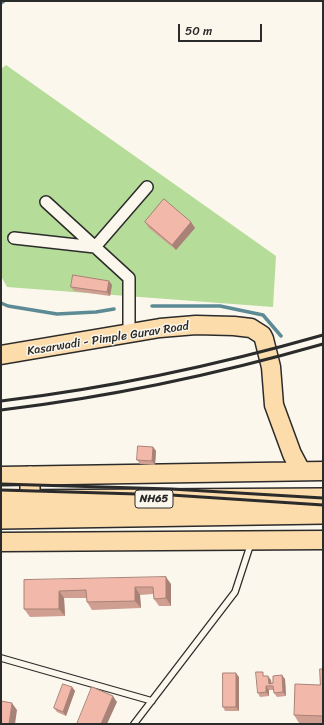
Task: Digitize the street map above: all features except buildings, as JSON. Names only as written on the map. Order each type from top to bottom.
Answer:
[{"type":"highway","points":[[30,476],[30,500]]},
{"type":"highway","name":"NH65","points":[[1,500],[314,498]]},
{"type":"highway","name":"NH65","points":[[1,519],[323,514]]},
{"type":"main road","name":"Kasarwadi - Pimple Gurav Road","points":[[1,355],[160,328],[196,325],[245,328],[257,331],[264,339],[271,367],[274,405],[292,454],[301,471]]},
{"type":"main road","points":[[1,476],[323,471]]},
{"type":"main road","points":[[1,542],[323,540]]},
{"type":"street","points":[[95,247],[147,188]]},
{"type":"street","points":[[46,202],[128,278],[129,334]]},
{"type":"street","points":[[14,238],[95,247]]},
{"type":"lane","points":[[134,724],[235,592],[252,541]]},
{"type":"lane","points":[[1,658],[152,701]]},
{"type":"green space","points":[[6,65],[276,256],[273,307],[7,287],[1,276],[1,69]]},
{"type":"waterway","points":[[1,303],[8,306],[57,314],[96,312],[114,309]]},
{"type":"waterway","points":[[152,306],[220,306],[263,315],[281,336]]},
{"type":"railway","points":[[1,401],[83,389],[204,366],[323,335]]},
{"type":"railway","points":[[1,410],[83,398],[204,375],[323,344]]},
{"type":"railway","points":[[1,484],[171,489],[323,498]]},
{"type":"railway","points":[[1,490],[171,495],[323,505]]}]
